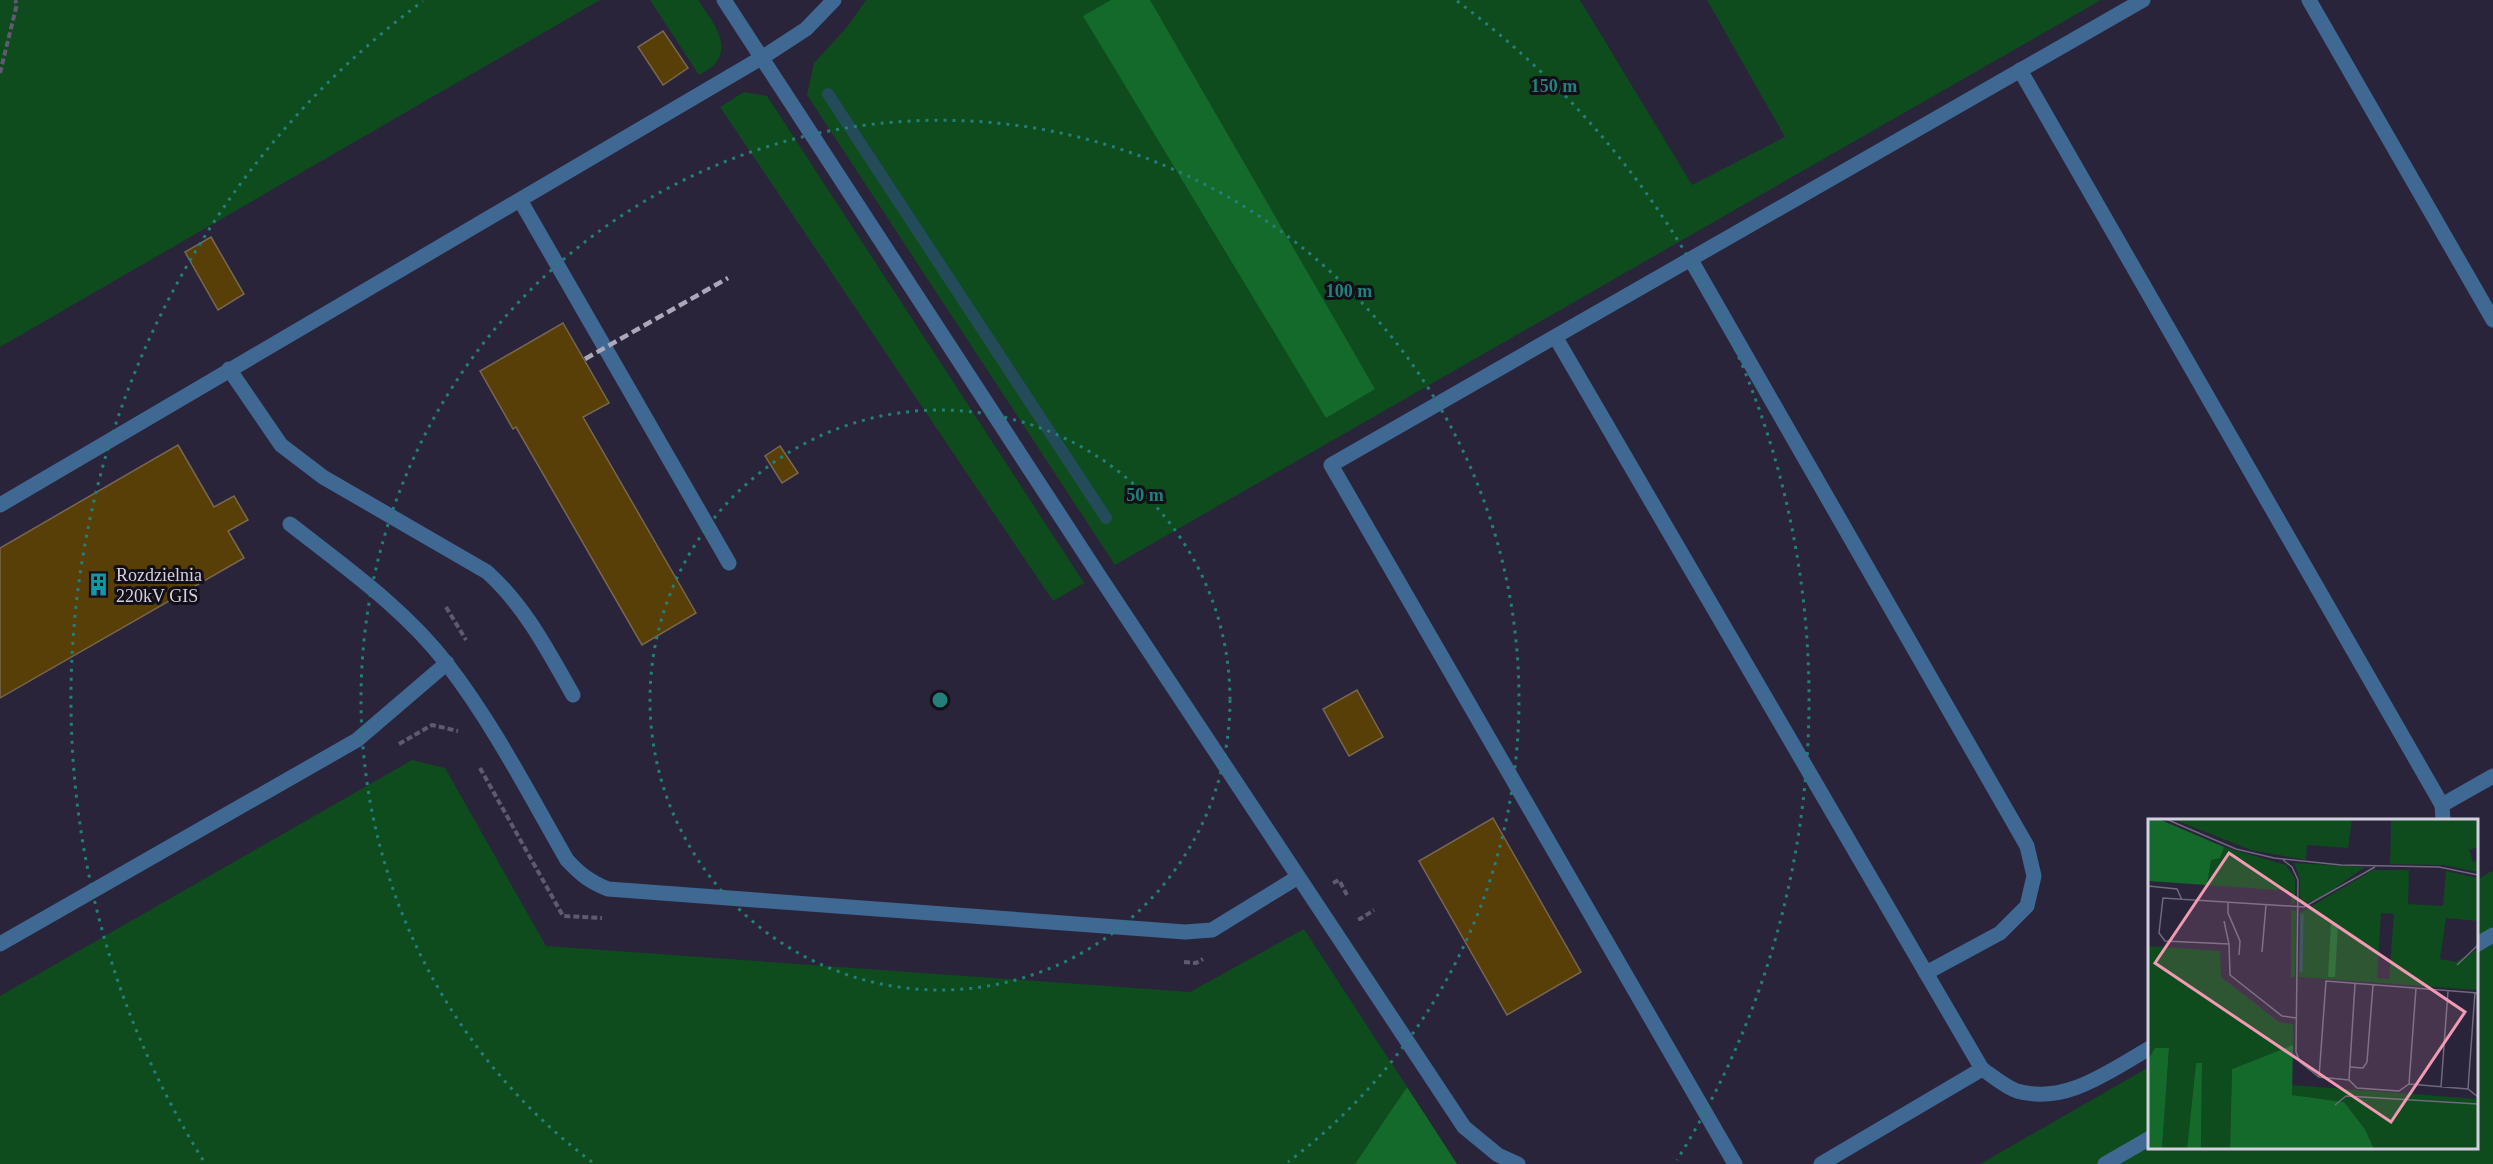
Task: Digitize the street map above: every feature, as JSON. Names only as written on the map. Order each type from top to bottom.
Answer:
[{"type":"street","points":[[724,0],[1105,584],[1464,1127],[1498,1155],[1518,1164]]},
{"type":"street","points":[[0,505],[763,57],[806,28],[834,0]]},
{"type":"street","points":[[1735,1164],[1331,465],[2143,0]]},
{"type":"street","points":[[2309,0],[2493,320]]},
{"type":"street","points":[[2020,70],[2442,805],[2443,819]]},
{"type":"street","points":[[520,200],[729,563]]},
{"type":"street","points":[[1691,260],[2027,846],[2034,876],[2027,906],[2000,933],[1926,973]]},
{"type":"street","points":[[1556,338],[1982,1069],[2015,1090],[2044,1096],[2082,1087],[2148,1049]]},
{"type":"street","points":[[229,369],[281,445],[323,477],[487,572],[506,589],[533,626],[573,695]]},
{"type":"street","points":[[290,524],[371,588],[447,663],[488,723],[567,860],[591,883],[608,889],[1185,932],[1212,930],[1299,877]]},
{"type":"street","points":[[0,944],[357,740],[447,663]]},
{"type":"street","points":[[2442,805],[2493,776]]},
{"type":"street","points":[[2478,944],[2493,935]]},
{"type":"street","points":[[1821,1164],[1982,1069]]},
{"type":"street","points":[[2105,1164],[2148,1139]]},
{"type":"path","points":[[0,73],[17,4],[15,0]]},
{"type":"green space","points":[[0,0],[600,0],[0,347]]},
{"type":"green space","points":[[650,0],[698,0],[713,22],[720,39],[720,56],[715,64],[699,75]]},
{"type":"green space","points":[[866,0],[1580,0],[1692,185],[1785,137],[1707,0],[2101,0],[1115,565],[807,95],[814,63],[847,27]]},
{"type":"green space","points":[[1111,0],[1150,0],[1375,389],[1326,418],[1083,16]]},
{"type":"green space","points":[[744,92],[767,96],[1084,583],[1053,601],[720,107]]},
{"type":"green space","points":[[412,760],[445,768],[546,946],[1190,992],[1304,929],[1407,1087],[1355,1164],[0,1164],[0,996]]},
{"type":"green space","points":[[2493,870],[2493,1164],[1980,1164],[2148,1068],[2148,1149],[2478,1149],[2478,879]]},
{"type":"green space","points":[[1407,1087],[1457,1164],[1355,1164]]},
{"type":"building","points":[[663,31],[688,68],[663,85],[638,47]]},
{"type":"building","points":[[211,237],[244,294],[218,310],[185,252]]},
{"type":"building","points":[[563,323],[609,403],[583,417],[696,613],[642,645],[516,427],[513,429],[480,371]]},
{"type":"building","name":"Rozdzielnia 220kV GIS","points":[[178,445],[214,507],[234,496],[248,520],[228,531],[244,558],[0,698],[0,548]]},
{"type":"building","points":[[780,446],[798,473],[782,483],[765,456]]},
{"type":"building","points":[[1357,690],[1383,737],[1349,756],[1323,709]]},
{"type":"building","points":[[1493,818],[1581,972],[1507,1015],[1419,861]]},
{"type":"waterway","points":[[828,94],[1106,518]]},
{"type":"railway","points":[[585,359],[728,278]]},
{"type":"place","name":"Rozdzielnia 220kV GIS","points":[[98,585]]}]
